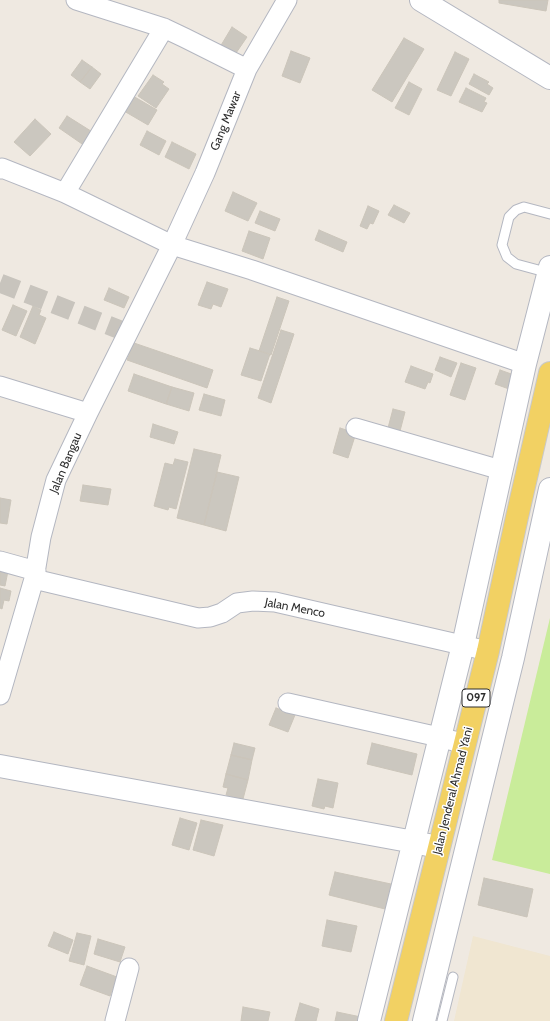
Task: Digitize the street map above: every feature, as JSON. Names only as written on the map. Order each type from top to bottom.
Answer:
[{"type":"main road","name":"Jalan Jenderal Ahmad Yani","points":[[396,1021],[445,879],[439,848],[488,651],[547,402],[550,372]]},
{"type":"street","points":[[76,0],[164,28],[247,69]]},
{"type":"street","name":"Gang Mawar","points":[[172,245],[204,173],[247,69],[287,0]]},
{"type":"street","points":[[421,0],[550,78]]},
{"type":"street","points":[[65,193],[164,28]]},
{"type":"street","points":[[0,168],[65,193],[172,245],[252,270],[550,372]]},
{"type":"street","name":"Jalan Bangau","points":[[0,695],[35,575],[40,537],[56,480],[172,245]]},
{"type":"street","points":[[370,1021],[462,645],[525,364],[549,270]]},
{"type":"street","points":[[0,386],[88,413]]},
{"type":"street","points":[[356,428],[501,470]]},
{"type":"street","points":[[424,1021],[445,879],[513,658],[550,489]]},
{"type":"street","name":"Jalan Menco","points":[[0,561],[35,575],[198,618],[210,617],[222,613],[237,603],[253,601],[275,602],[488,651]]},
{"type":"street","points":[[288,703],[465,744]]},
{"type":"street","points":[[0,766],[414,842],[439,848]]},
{"type":"street","points":[[115,1021],[128,968]]},
{"type":"lane","points":[[549,270],[516,264],[507,257],[502,245],[510,217],[516,210],[524,207],[550,214]]},
{"type":"lane","points":[[442,1021],[453,978]]},
{"type":"shaded area","points":[[473,936],[550,956],[550,1021],[454,1021]]},
{"type":"green space","points":[[550,618],[550,874],[492,860]]},
{"type":"building","points":[[499,0],[548,0],[546,11],[499,3]]},
{"type":"building","points":[[232,27],[247,37],[234,56],[220,47]]},
{"type":"building","points":[[404,38],[424,49],[392,102],[372,90]]},
{"type":"building","points":[[291,51],[310,58],[300,83],[282,76]]},
{"type":"building","points":[[455,52],[469,59],[451,96],[437,90]]},
{"type":"building","points":[[82,60],[92,67],[80,82],[71,75]]},
{"type":"building","points":[[92,67],[101,74],[90,89],[80,82]]},
{"type":"building","points":[[474,74],[489,82],[487,84],[493,88],[489,95],[469,84]]},
{"type":"building","points":[[153,75],[164,82],[162,84],[169,89],[156,108],[138,96]]},
{"type":"building","points":[[409,82],[422,89],[409,115],[395,108]]},
{"type":"building","points":[[466,88],[486,98],[484,102],[487,103],[482,112],[459,102]]},
{"type":"building","points":[[133,96],[157,110],[148,125],[124,111]]},
{"type":"building","points":[[67,116],[94,133],[85,146],[59,128]]},
{"type":"building","points":[[35,119],[51,134],[30,156],[14,142]]},
{"type":"building","points":[[147,131],[166,141],[159,155],[140,145]]},
{"type":"building","points":[[172,142],[196,154],[189,169],[165,157]]},
{"type":"building","points":[[233,192],[257,203],[248,221],[225,211]]},
{"type":"building","points":[[394,205],[410,213],[404,223],[388,215]]},
{"type":"building","points":[[368,206],[379,211],[373,224],[370,223],[367,229],[360,226]]},
{"type":"building","points":[[260,211],[280,219],[275,231],[255,223]]},
{"type":"building","points":[[319,230],[347,242],[343,252],[315,240]]},
{"type":"building","points":[[249,231],[270,238],[263,259],[242,251]]},
{"type":"building","points":[[207,282],[228,289],[221,307],[213,304],[211,309],[198,305]]},
{"type":"building","points":[[109,288],[129,297],[124,308],[104,300]]},
{"type":"building","points":[[277,297],[289,301],[271,355],[259,351]]},
{"type":"building","points":[[13,305],[27,311],[16,336],[2,330]]},
{"type":"building","points":[[33,306],[41,310],[39,315],[46,318],[35,344],[20,337]]},
{"type":"building","points":[[281,330],[294,334],[271,403],[258,398]]},
{"type":"building","points":[[134,343],[213,370],[207,388],[127,360]]},
{"type":"building","points":[[250,348],[270,354],[261,381],[241,375]]},
{"type":"building","points":[[440,357],[457,363],[451,377],[435,370]]},
{"type":"building","points":[[461,363],[476,368],[465,400],[450,395]]},
{"type":"building","points":[[411,366],[433,374],[430,383],[428,382],[425,389],[405,382]]},
{"type":"building","points":[[500,370],[517,376],[512,390],[495,384]]},
{"type":"building","points":[[134,374],[172,387],[166,404],[128,391]]},
{"type":"building","points":[[172,387],[194,393],[189,411],[166,404]]},
{"type":"building","points":[[204,394],[225,400],[221,416],[199,410]]},
{"type":"building","points":[[393,409],[405,412],[400,431],[388,428]]},
{"type":"building","points":[[153,424],[178,432],[174,444],[150,437]]},
{"type":"building","points":[[340,428],[356,433],[348,458],[333,453]]},
{"type":"building","points":[[194,449],[221,455],[204,525],[177,518]]},
{"type":"building","points":[[175,459],[188,462],[176,509],[169,507],[168,510],[154,506],[165,463],[173,465]]},
{"type":"building","points":[[217,472],[239,477],[226,531],[204,525]]},
{"type":"building","points":[[83,485],[111,489],[108,505],[80,501]]},
{"type":"building","points":[[0,498],[11,500],[7,524],[0,523]]},
{"type":"building","points":[[0,569],[8,571],[5,586],[0,585]]},
{"type":"building","points":[[0,588],[11,591],[9,601],[4,600],[2,609],[0,608]]},
{"type":"building","points":[[276,708],[295,715],[288,732],[269,725]]},
{"type":"building","points":[[234,743],[255,748],[252,760],[231,755]]},
{"type":"building","points":[[372,743],[417,754],[412,775],[367,764]]},
{"type":"building","points":[[231,755],[252,760],[248,780],[226,774]]},
{"type":"building","points":[[226,774],[248,780],[243,799],[226,795],[228,788],[223,787]]},
{"type":"building","points":[[318,779],[338,783],[333,808],[325,806],[324,809],[312,806]]},
{"type":"building","points":[[180,818],[197,823],[189,850],[172,845]]},
{"type":"building","points":[[201,820],[223,825],[214,856],[193,850]]},
{"type":"building","points":[[335,872],[391,884],[385,909],[329,895]]},
{"type":"building","points":[[484,878],[533,889],[527,917],[478,905]]},
{"type":"building","points":[[327,920],[357,926],[351,952],[322,946]]},
{"type":"building","points":[[54,932],[73,940],[68,954],[48,946]]},
{"type":"building","points":[[77,933],[91,936],[84,965],[69,961]]},
{"type":"building","points":[[98,939],[125,947],[120,962],[94,954]]},
{"type":"building","points":[[87,966],[117,977],[110,996],[80,985]]},
{"type":"building","points":[[300,1003],[319,1009],[316,1021],[295,1021]]},
{"type":"building","points":[[243,1007],[270,1012],[268,1021],[241,1021]]},
{"type":"building","points":[[337,1012],[361,1017],[360,1021],[335,1021]]},
{"type":"tunnel","points":[[0,283],[128,333]]}]
